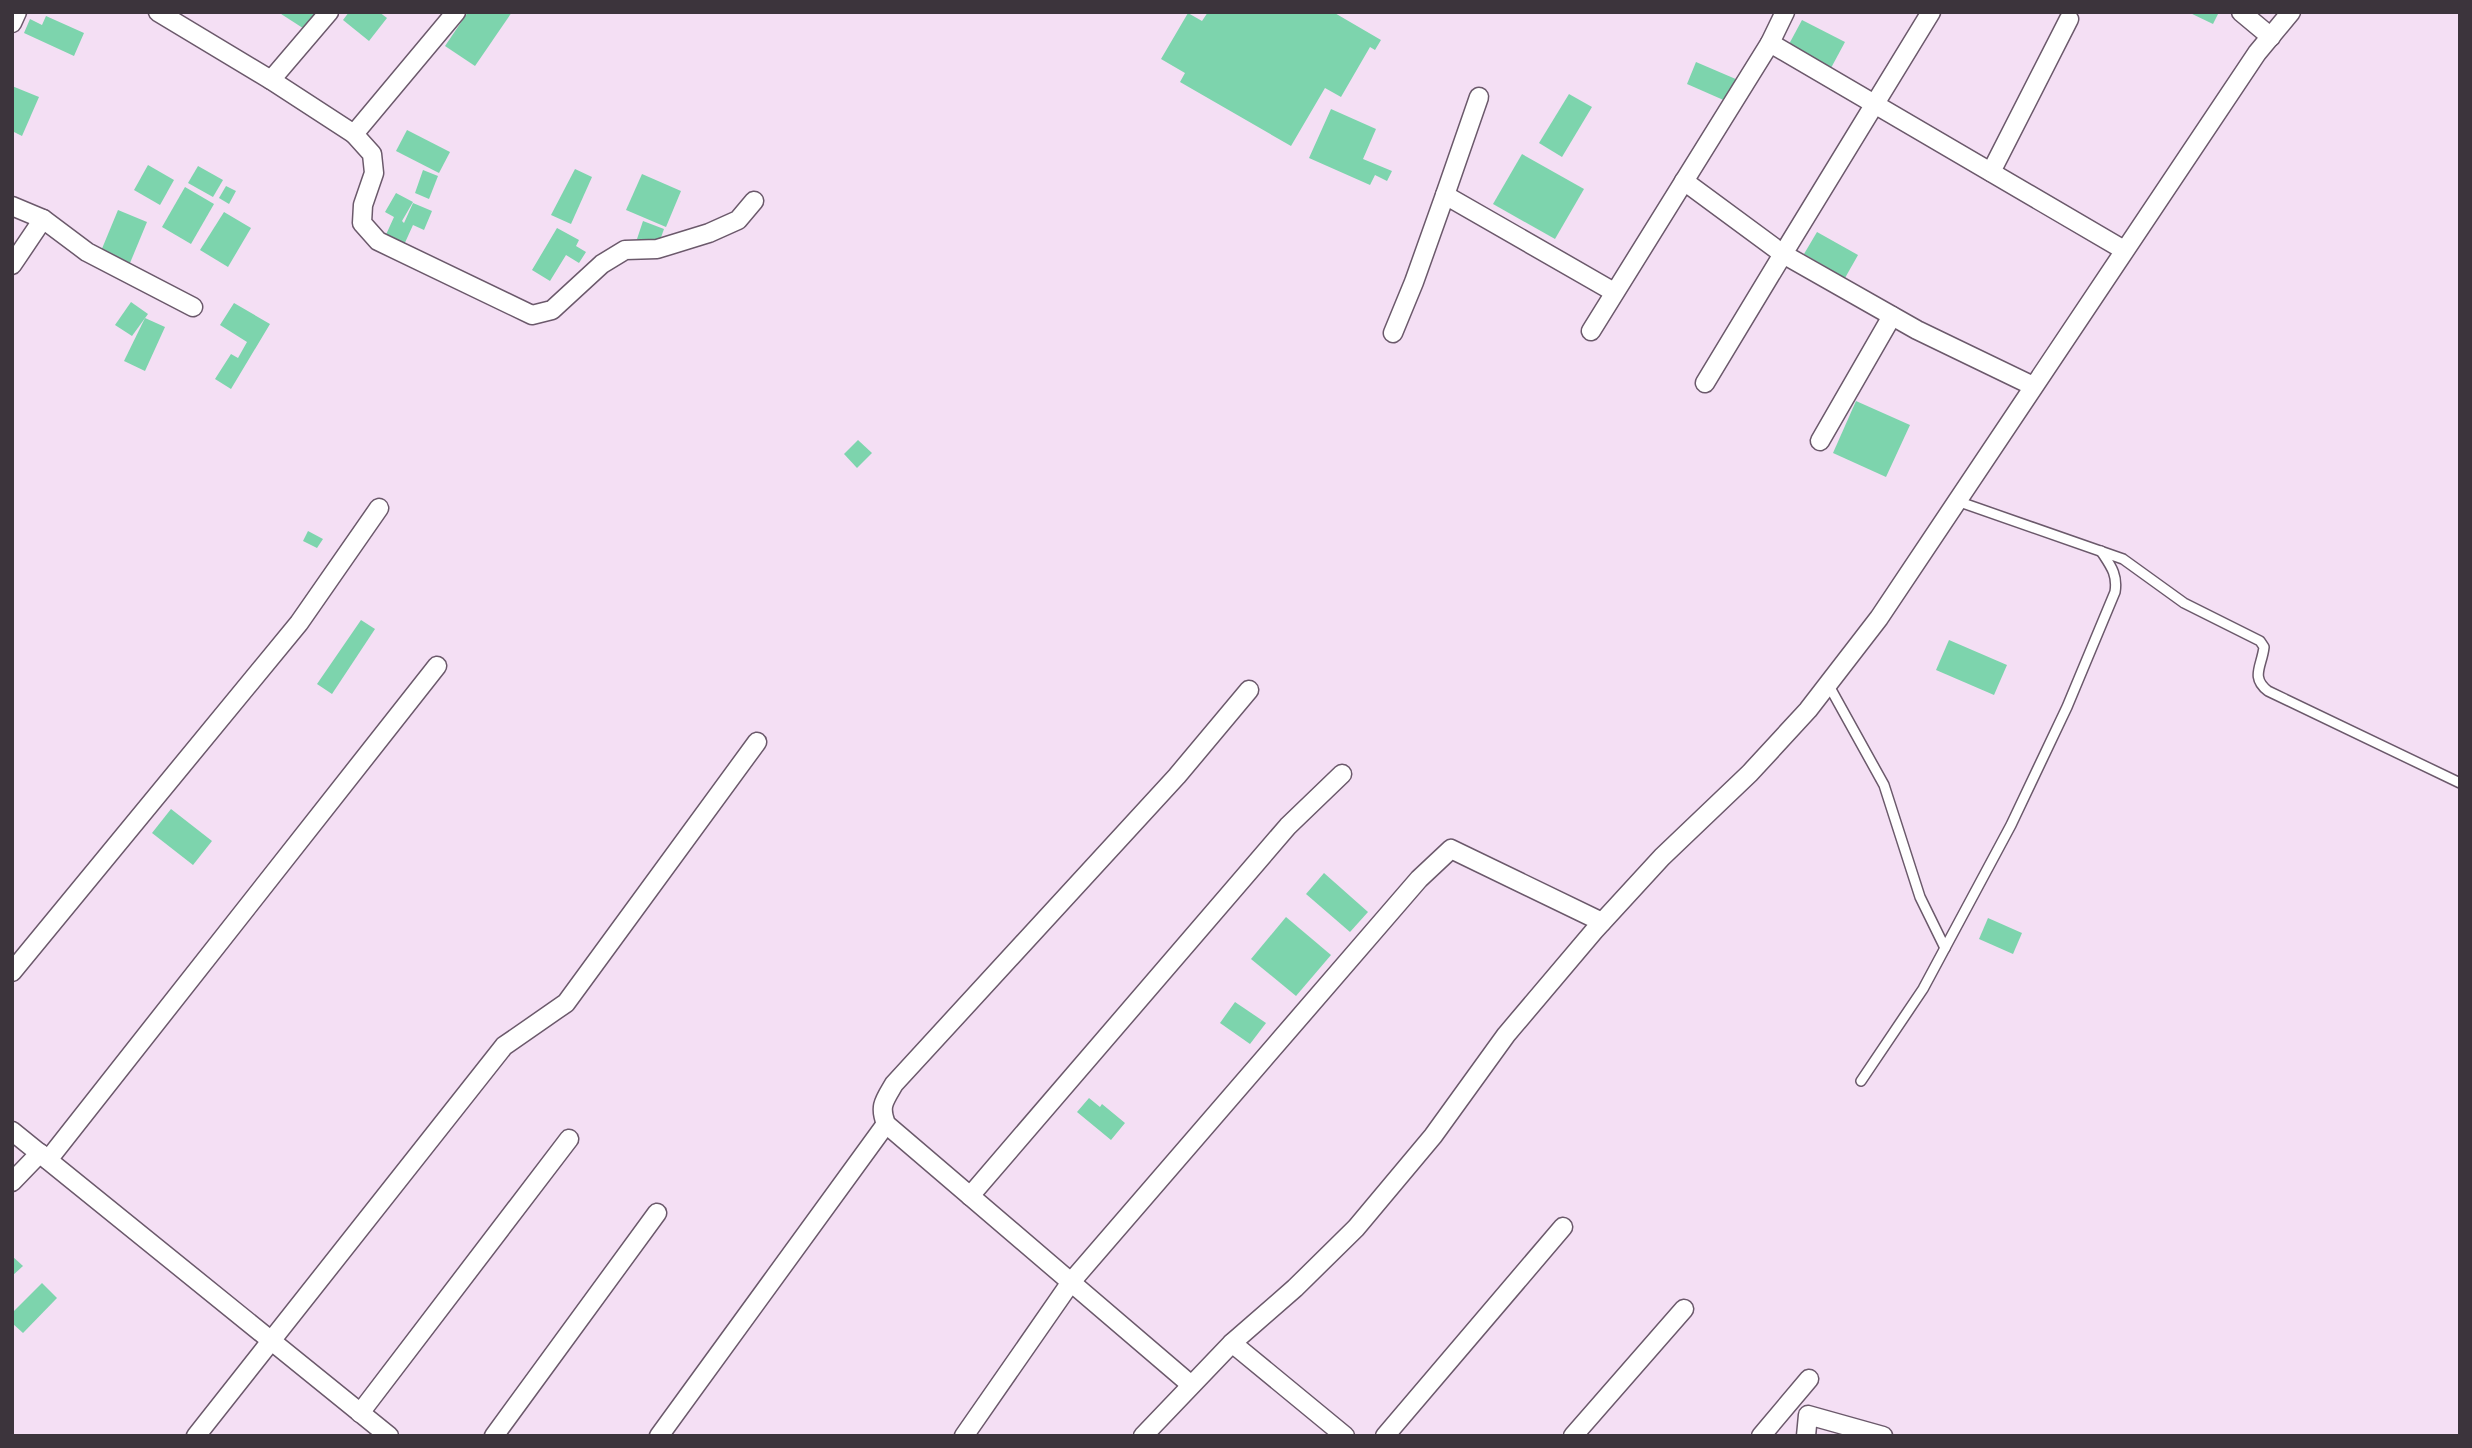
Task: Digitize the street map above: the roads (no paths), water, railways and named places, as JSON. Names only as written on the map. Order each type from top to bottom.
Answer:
[{"type":"street","points":[[12,23],[17,12]]},
{"type":"street","points":[[158,12],[354,134],[372,154],[374,173],[363,205],[362,223],[378,241],[532,315],[552,310],[602,264],[625,250],[657,249],[709,233],[738,220],[754,201]]},
{"type":"street","points":[[271,80],[329,12]]},
{"type":"street","points":[[354,134],[456,12]]},
{"type":"street","points":[[1591,331],[1770,43],[1784,12]]},
{"type":"street","points":[[1705,383],[1931,12]]},
{"type":"street","points":[[2241,12],[2271,37]]},
{"type":"street","points":[[1143,1436],[1190,1384],[1356,1227],[1433,1136],[1506,1035],[1602,922],[1662,857],[1750,773],[1808,710],[1880,618],[2124,250],[2291,12]]},
{"type":"street","points":[[1991,172],[2069,19]]},
{"type":"street","points":[[1770,43],[2124,250]]},
{"type":"street","points":[[1393,333],[1414,282],[1479,97]]},
{"type":"street","points":[[1684,181],[1783,254],[1892,316],[2033,386]]},
{"type":"street","points":[[1445,195],[1615,292]]},
{"type":"street","points":[[12,206],[43,219],[87,252],[193,307]]},
{"type":"street","points":[[12,265],[43,219]]},
{"type":"street","points":[[1820,440],[1892,316]]},
{"type":"street","points":[[12,972],[299,623],[379,508]]},
{"type":"street","points":[[12,1182],[44,1157],[437,666]]},
{"type":"street","points":[[1190,1384],[886,1125],[881,1112],[884,1100],[894,1084],[1177,776],[1249,690]]},
{"type":"street","points":[[196,1436],[504,1046],[566,1003],[757,741]]},
{"type":"street","points":[[970,1196],[1288,826],[1342,774]]},
{"type":"street","points":[[964,1436],[1071,1282],[1419,879],[1451,849],[1602,922]]},
{"type":"street","points":[[659,1436],[886,1125]]},
{"type":"street","points":[[12,1131],[389,1436]]},
{"type":"street","points":[[360,1413],[569,1139]]},
{"type":"street","points":[[494,1436],[657,1213]]},
{"type":"street","points":[[1385,1436],[1563,1227]]},
{"type":"street","points":[[1573,1436],[1684,1309]]},
{"type":"street","points":[[1232,1343],[1345,1436]]},
{"type":"street","points":[[1761,1436],[1809,1379]]},
{"type":"street","points":[[1806,1436],[1808,1415],[1883,1436]]},
{"type":"lane","points":[[1957,501],[2123,559],[2183,604],[2260,641],[2264,647],[2257,679],[2268,691],[2460,783]]},
{"type":"lane","points":[[1861,1081],[1923,989],[2040,766],[2111,604],[2117,581],[2100,549]]},
{"type":"lane","points":[[1828,684],[1884,785],[1920,897],[1945,948]]}]
